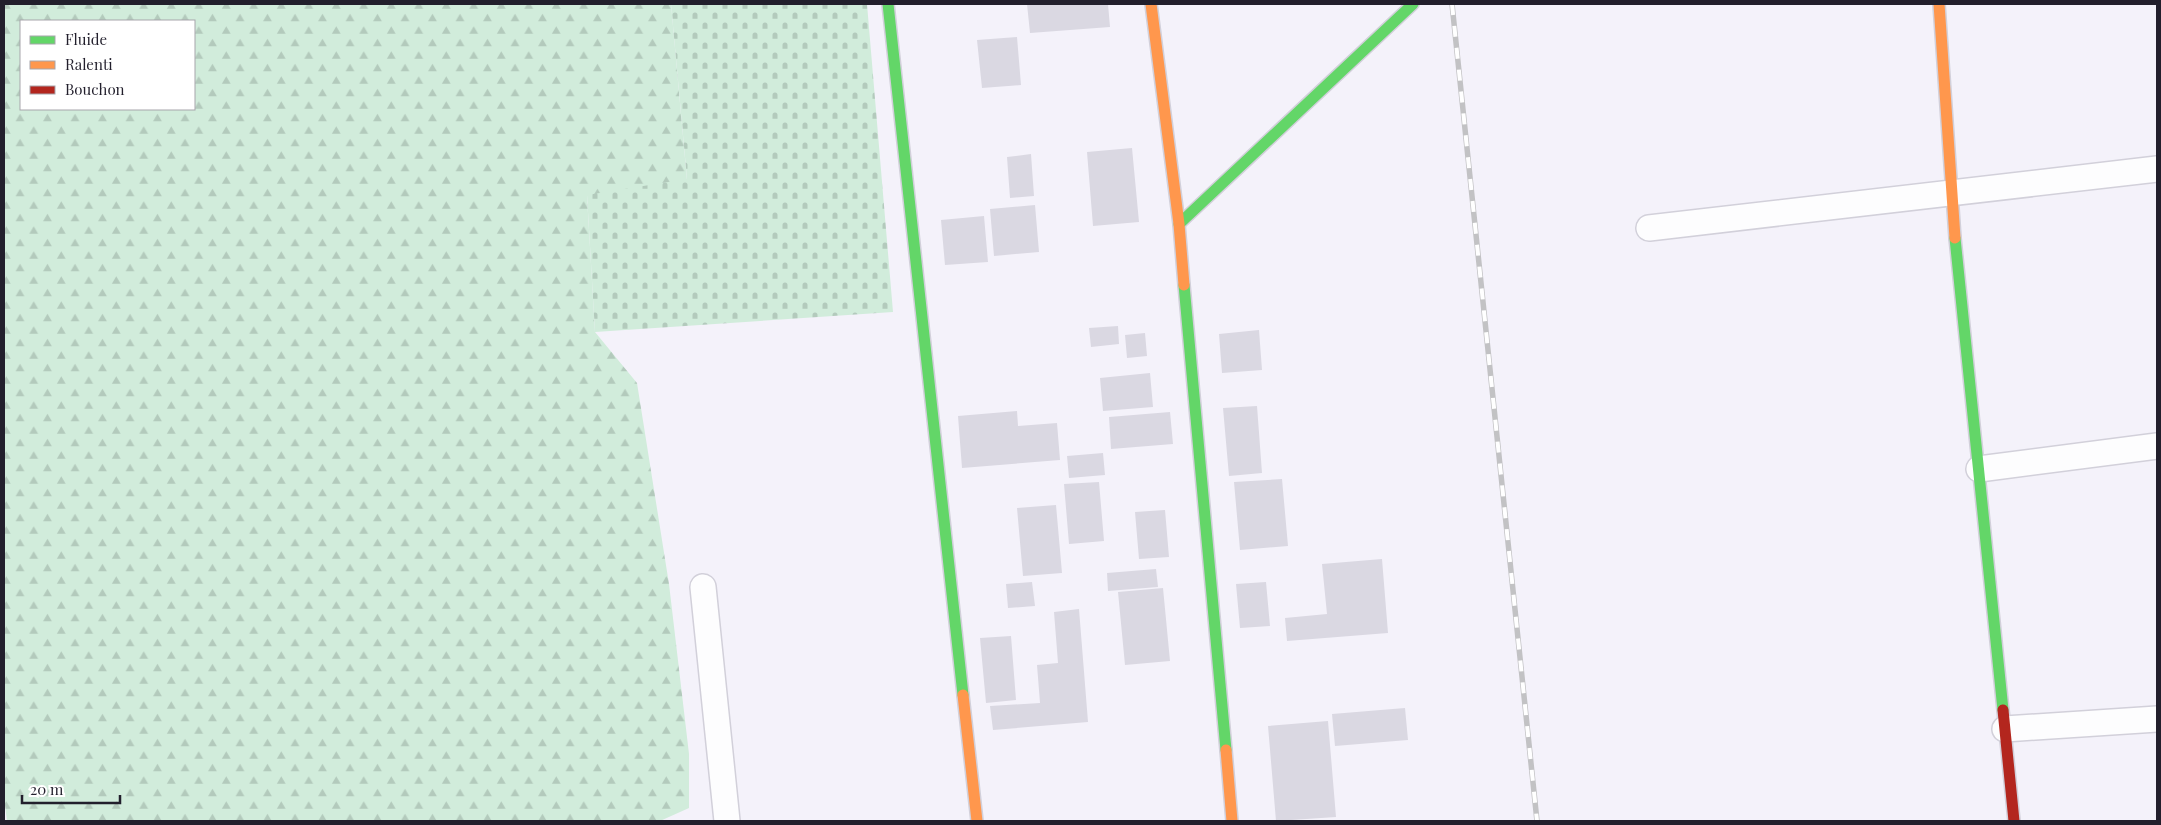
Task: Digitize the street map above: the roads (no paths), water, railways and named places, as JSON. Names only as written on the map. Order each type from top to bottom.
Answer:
[{"type":"street","points":[[888,4],[978,821]]},
{"type":"street","points":[[1151,4],[1179,224],[1232,821]]},
{"type":"street","points":[[1179,224],[1413,4]]},
{"type":"street","points":[[1939,4],[1951,194],[2014,821]]},
{"type":"street","points":[[1649,228],[2157,169]]},
{"type":"street","points":[[1979,469],[2157,446]]},
{"type":"street","points":[[703,587],[727,821]]},
{"type":"street","points":[[2005,730],[2157,719]]},
{"type":"railway","points":[[1452,4],[1537,821]]}]
